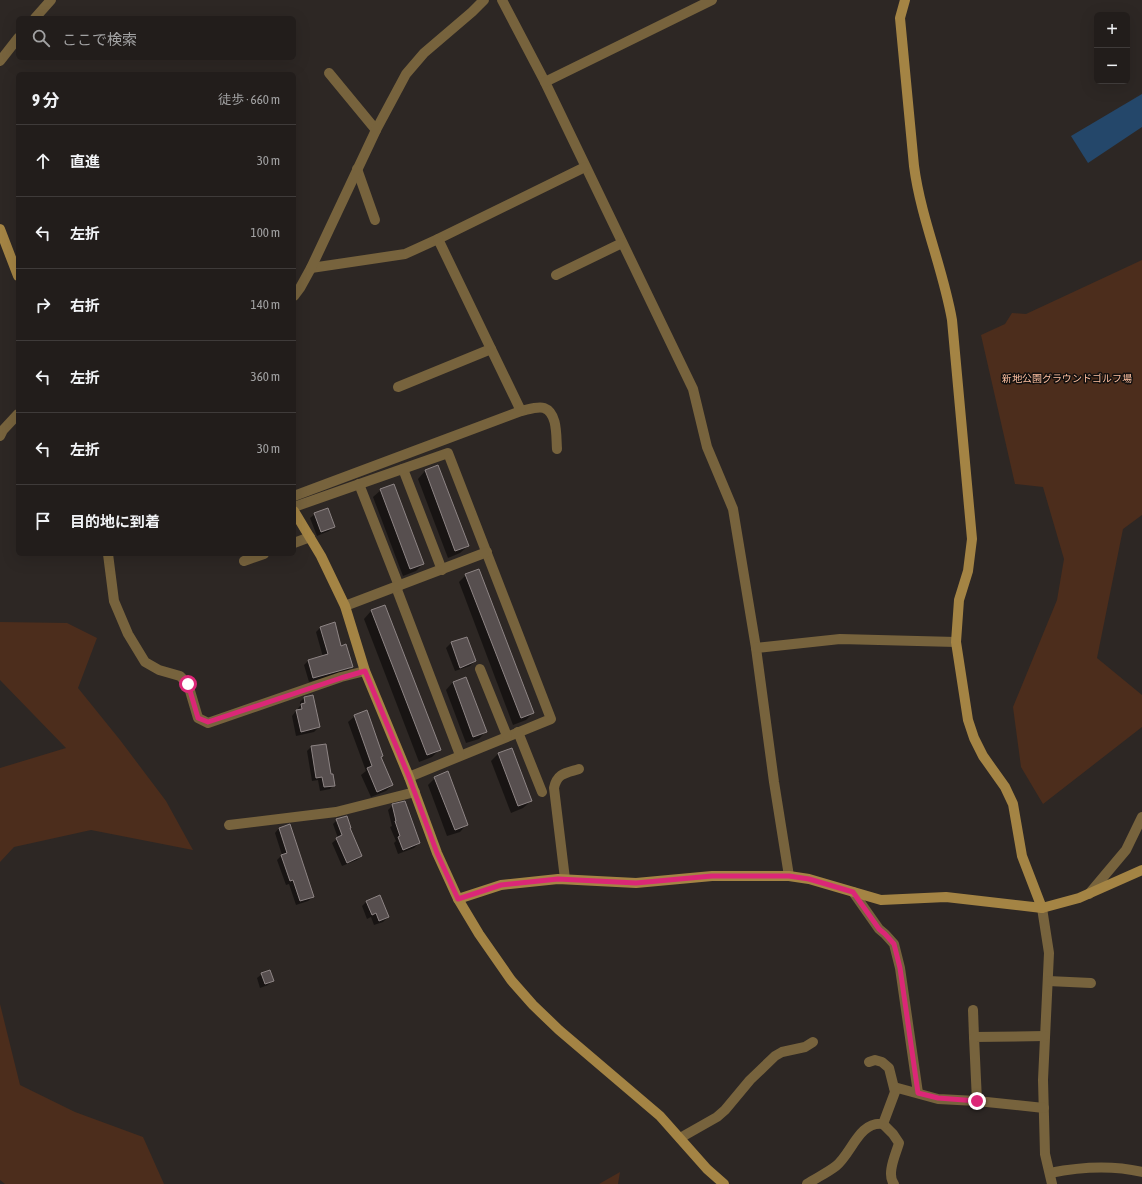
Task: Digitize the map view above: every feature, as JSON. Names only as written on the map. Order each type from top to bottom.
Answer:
[{"type":"street","points":[[37,16],[51,0]]},
{"type":"street","points":[[296,293],[311,268],[376,130],[406,74],[424,53],[484,0]]},
{"type":"street","points":[[502,0],[545,82],[693,389],[707,447],[733,509],[756,648],[789,876]]},
{"type":"street","points":[[545,82],[712,0]]},
{"type":"street","points":[[905,0],[900,18],[916,186],[948,295],[952,320],[972,539],[968,571],[959,600],[956,642],[968,720],[974,738],[1005,787],[1013,804],[1022,856],[1042,908],[1049,953],[1043,1080],[1045,1154],[1052,1184]]},
{"type":"street","points":[[0,61],[16,41]]},
{"type":"street","points":[[329,73],[376,130]]},
{"type":"street","points":[[311,268],[405,254],[585,167]]},
{"type":"street","points":[[357,169],[375,220]]},
{"type":"street","points":[[0,229],[16,271]]},
{"type":"street","points":[[438,239],[521,411]]},
{"type":"street","points":[[556,275],[622,243]]},
{"type":"street","points":[[398,387],[491,349]]},
{"type":"street","points":[[296,495],[521,411],[534,408],[543,408],[552,414],[555,423],[557,449]]},
{"type":"street","points":[[0,436],[3,430],[16,416]]},
{"type":"street","points":[[296,506],[448,453],[551,719],[409,777]]},
{"type":"street","points":[[403,469],[442,570]]},
{"type":"street","points":[[359,484],[460,755]]},
{"type":"street","points":[[296,514],[321,556],[345,606],[365,671],[409,777],[437,853],[458,899],[479,934],[511,980],[533,1005],[660,1116],[707,1168],[724,1184]]},
{"type":"street","points":[[296,542],[310,538]]},
{"type":"street","points":[[345,606],[487,552]]},
{"type":"street","points":[[108,556],[114,602],[132,641],[145,662],[159,670],[180,676],[188,684],[198,718],[208,722],[365,671]]},
{"type":"street","points":[[244,561],[258,556]]},
{"type":"street","points":[[756,648],[840,638],[956,642]]},
{"type":"street","points":[[480,669],[507,736]]},
{"type":"street","points":[[518,732],[542,792]]},
{"type":"street","points":[[565,879],[554,788],[556,779],[561,775],[579,769]]},
{"type":"street","points":[[229,826],[336,812],[414,792]]},
{"type":"street","points":[[1089,894],[1126,850],[1142,816]]},
{"type":"street","points":[[458,899],[501,885],[558,879],[636,883],[712,876],[789,876],[809,879],[881,900],[946,897],[1042,908],[1079,898],[1142,870]]},
{"type":"street","points":[[853,892],[879,929],[894,944],[900,968],[918,1093]]},
{"type":"street","points":[[1048,981],[1091,983]]},
{"type":"street","points":[[973,1010],[977,1101]]},
{"type":"street","points":[[974,1037],[1045,1036]]},
{"type":"street","points":[[680,1138],[718,1117],[750,1080],[775,1056],[782,1052],[805,1047],[813,1042]]},
{"type":"street","points":[[869,1062],[874,1060],[882,1062],[889,1068],[894,1087],[895,1092],[883,1124]]},
{"type":"street","points":[[894,1087],[938,1098],[1044,1108]]},
{"type":"street","points":[[807,1184],[836,1166],[844,1158],[860,1133],[877,1124],[883,1124],[893,1134],[899,1143],[891,1172],[892,1181],[894,1184]]},
{"type":"street","points":[[1050,1173],[1072,1168],[1103,1168],[1142,1172]]},
{"type":"green space","name":"新地公園グラウンドゴルフ場","points":[[1142,260],[1142,515],[1123,529],[1097,658],[1142,695],[1142,727],[1043,804],[1021,767],[1013,707],[1057,600],[1064,559],[1043,487],[1015,484],[981,335],[1005,324],[1012,313],[1026,314]]},
{"type":"green space","points":[[0,622],[67,623],[97,638],[78,688],[166,801],[193,850],[91,830],[14,847],[0,862],[0,768],[66,748],[0,680]]},
{"type":"green space","points":[[0,1004],[20,1085],[75,1112],[143,1137],[164,1184],[5,1184],[0,1180]]},
{"type":"green space","points":[[620,1172],[618,1184],[599,1184]]},
{"type":"water","points":[[1142,94],[1142,127],[1088,163],[1071,136]]},
{"type":"building","points":[[438,465],[469,546],[455,551],[425,470]]},
{"type":"building","points":[[394,484],[424,564],[410,569],[380,489]]},
{"type":"building","points":[[328,508],[335,527],[321,532],[314,513]]},
{"type":"building","points":[[479,569],[534,713],[521,718],[465,574]]},
{"type":"building","points":[[385,605],[441,750],[427,755],[371,610]]},
{"type":"building","points":[[335,622],[341,646],[346,644],[353,667],[313,678],[308,660],[328,654],[320,627]]},
{"type":"building","points":[[467,637],[476,661],[460,668],[451,642]]},
{"type":"building","points":[[466,677],[487,732],[473,737],[453,682]]},
{"type":"building","points":[[313,695],[320,727],[301,732],[296,710],[302,709],[301,704],[305,703],[304,697]]},
{"type":"building","points":[[367,710],[383,756],[381,757],[393,785],[377,792],[367,768],[372,766],[354,715]]},
{"type":"building","points":[[326,744],[331,774],[333,774],[335,786],[324,787],[322,777],[316,778],[311,746]]},
{"type":"building","points":[[512,748],[532,801],[518,806],[498,753]]},
{"type":"building","points":[[448,771],[468,825],[455,830],[434,777]]},
{"type":"building","points":[[405,801],[420,843],[403,850],[398,837],[400,836],[395,821],[392,804]]},
{"type":"building","points":[[347,816],[350,828],[362,856],[347,863],[336,838],[342,835],[336,819]]},
{"type":"building","points":[[290,824],[314,897],[300,901],[293,880],[290,881],[281,855],[287,853],[279,828]]},
{"type":"building","points":[[380,895],[389,917],[379,921],[376,913],[372,915],[366,901]]},
{"type":"building","points":[[270,970],[274,981],[265,984],[261,973]]},
{"type":"route","points":[[188,684],[198,718],[208,722],[365,671],[409,777],[437,853],[458,899],[501,885],[558,879],[636,883],[712,876],[789,876],[809,879],[853,892],[879,929],[894,944],[900,968],[918,1093],[938,1098],[977,1101]]}]
